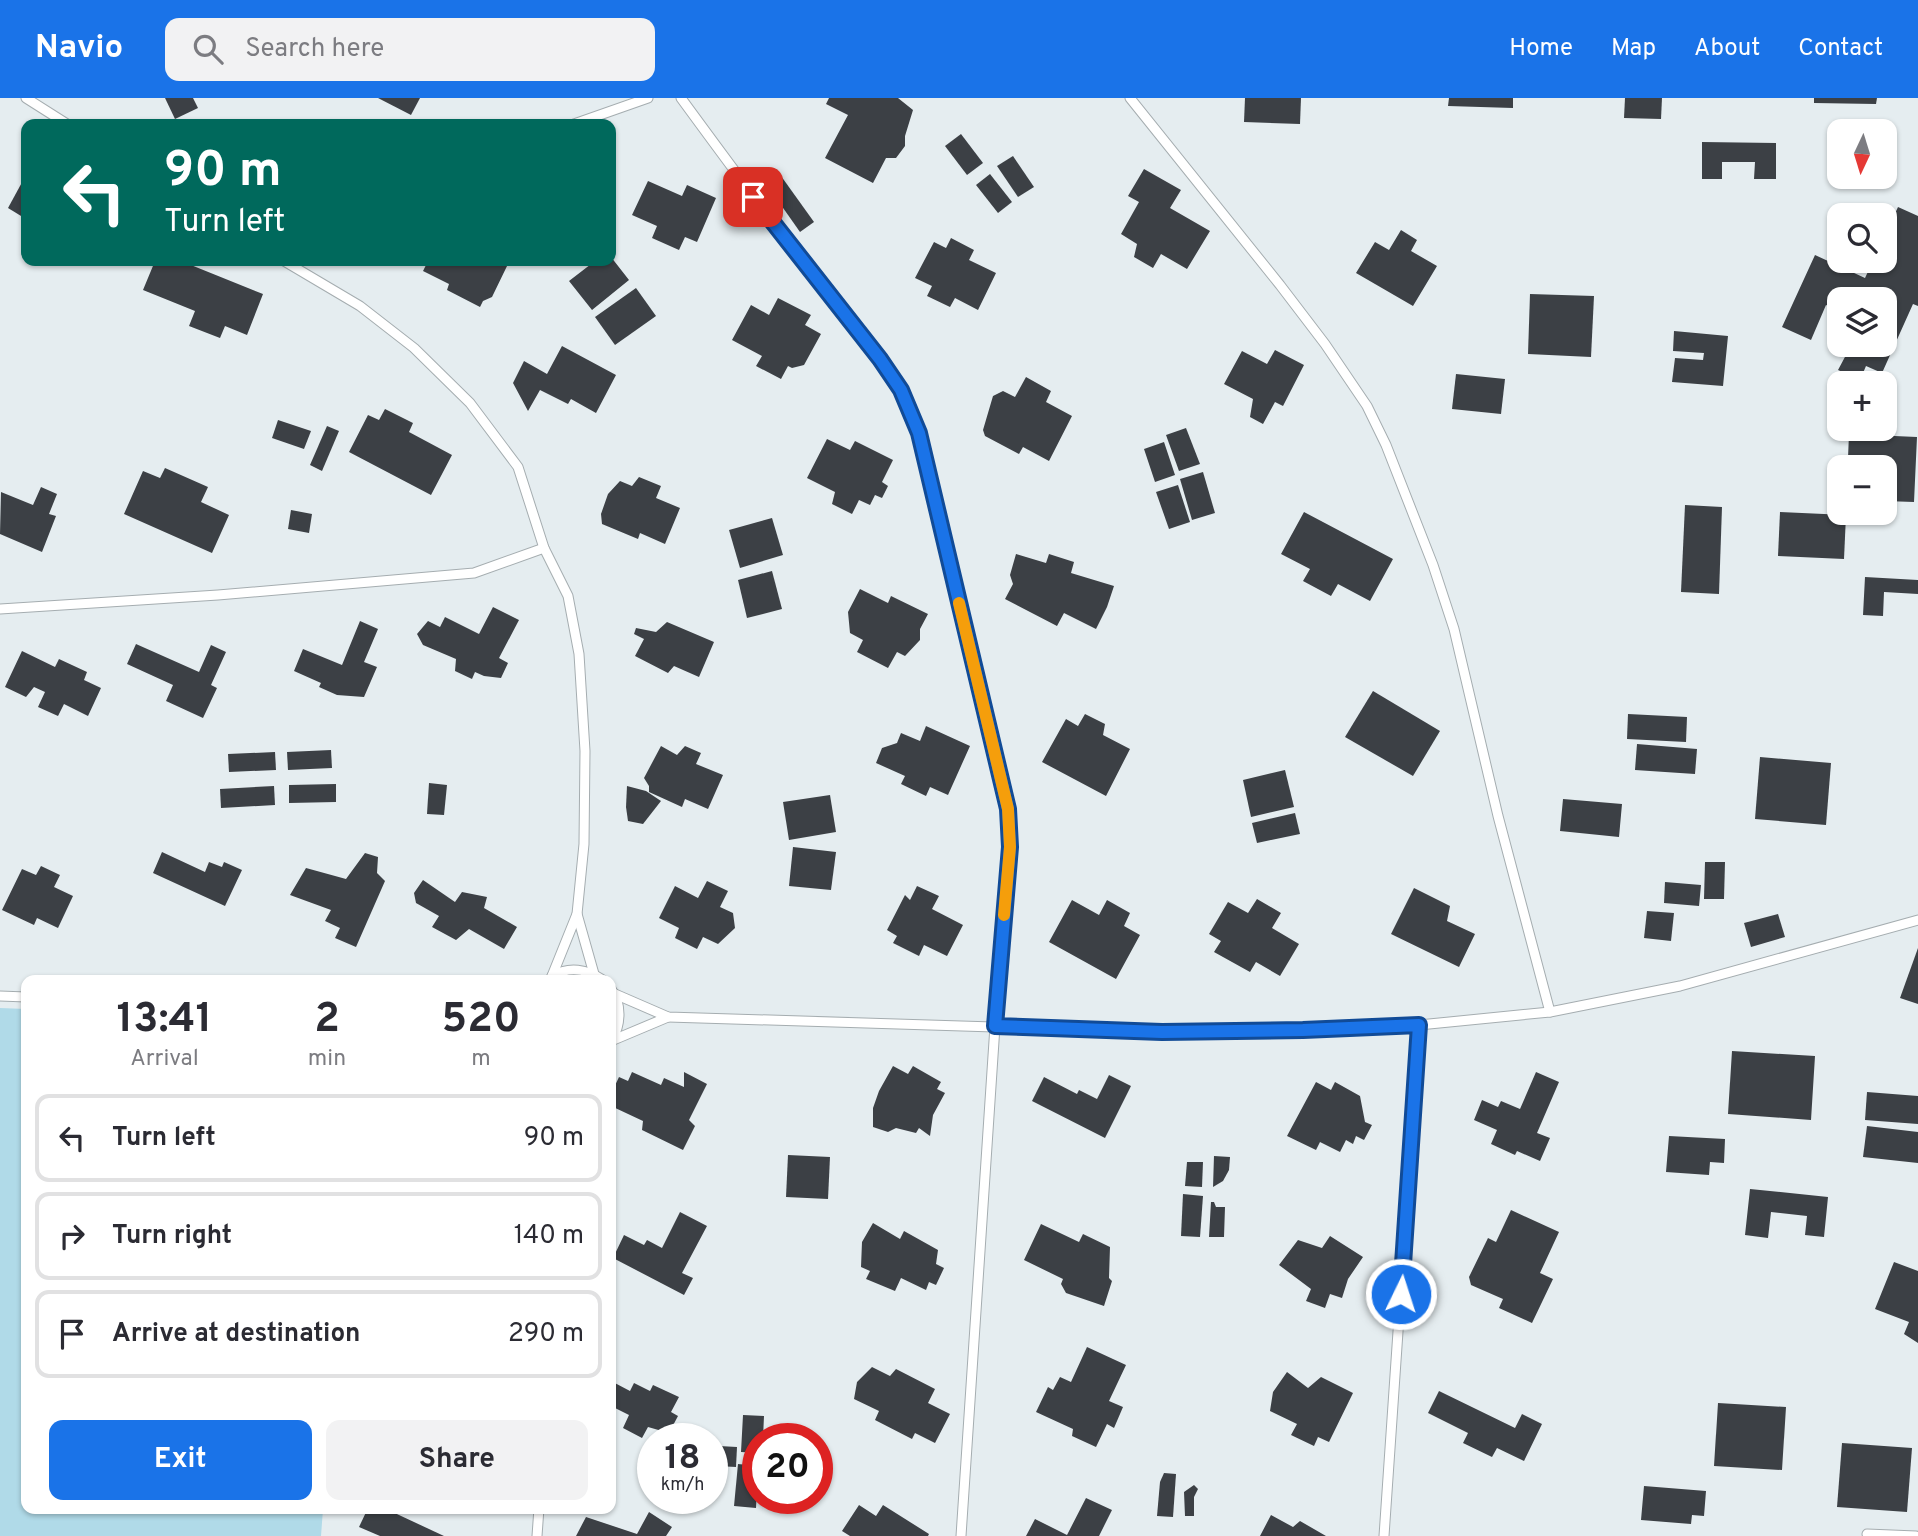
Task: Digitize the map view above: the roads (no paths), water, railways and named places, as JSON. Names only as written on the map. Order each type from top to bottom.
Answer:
[{"type":"lane","points":[[26,98],[59,119]]},
{"type":"lane","points":[[588,119],[648,98]]},
{"type":"lane","points":[[681,98],[901,390],[919,433],[1008,809],[1010,847],[995,1026],[961,1536]]},
{"type":"lane","points":[[1130,98],[1325,344],[1367,406],[1386,444],[1433,565],[1454,629],[1498,816],[1550,1012]]},
{"type":"lane","points":[[292,266],[360,306],[414,348],[470,403],[518,467],[544,548],[568,596],[579,654],[585,751],[584,845],[578,914],[551,975]]},
{"type":"lane","points":[[0,609],[218,595],[474,573],[544,548]]},
{"type":"lane","points":[[578,914],[594,974]]},
{"type":"lane","points":[[616,992],[668,1017],[1162,1032],[1419,1025],[1550,1012],[1680,986],[1918,920]]},
{"type":"lane","points":[[556,975],[565,971],[580,970],[594,974]]},
{"type":"lane","points":[[0,996],[21,997]]},
{"type":"lane","points":[[616,1000],[619,1022],[616,1029]]},
{"type":"lane","points":[[616,1039],[668,1017]]},
{"type":"lane","points":[[1384,1536],[1419,1025]]},
{"type":"lane","points":[[537,1536],[539,1514]]},
{"type":"lane","points":[[1867,1534],[1916,1536]]}]
